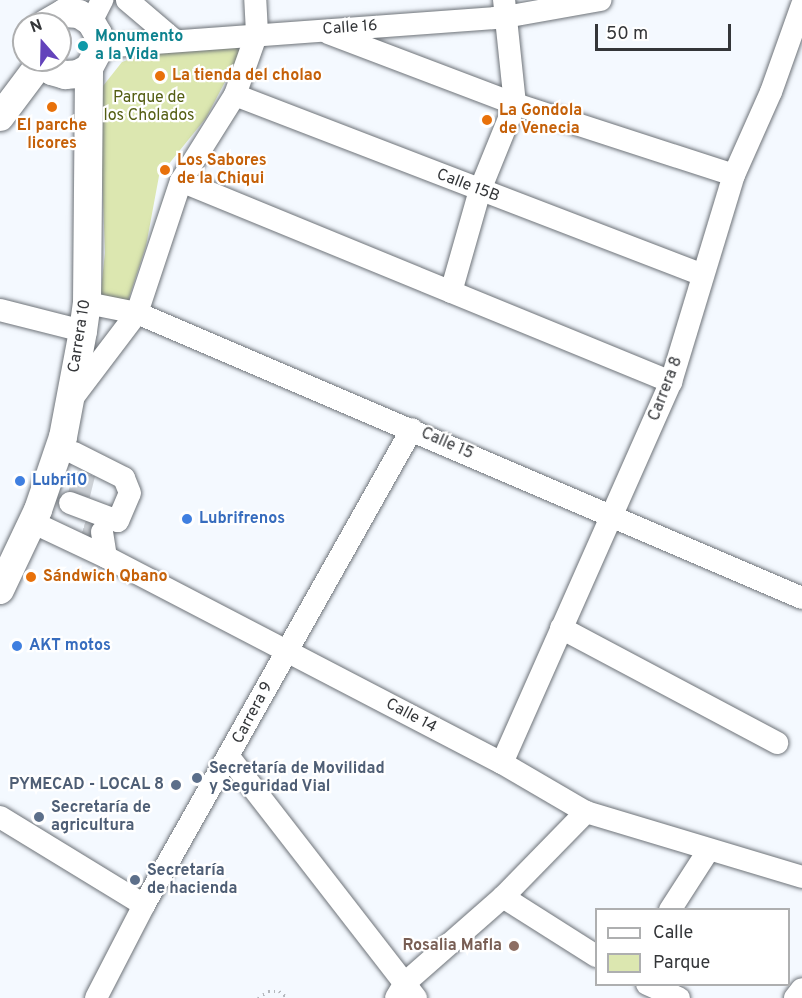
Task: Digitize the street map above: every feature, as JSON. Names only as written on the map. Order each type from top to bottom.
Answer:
[{"type":"main road","points":[[72,17],[90,25],[72,61]]},
{"type":"main road","name":"Carrera 10","points":[[4,575],[42,522],[74,454],[68,403],[87,303],[90,25]]},
{"type":"main road","points":[[0,117],[34,72]]},
{"type":"street","points":[[127,0],[174,40]]},
{"type":"street","points":[[68,403],[137,313],[181,180],[235,95],[257,33],[255,0]]},
{"type":"street","name":"Calle 16","points":[[90,25],[174,40],[322,30],[600,0]]},
{"type":"street","name":"Carrera 8","points":[[502,764],[561,628],[613,518],[671,382],[734,175],[798,27],[802,4]]},
{"type":"street","points":[[451,292],[480,190],[515,104],[505,9]]},
{"type":"street","points":[[322,30],[515,104],[734,175]]},
{"type":"street","name":"Calle 15B","points":[[235,95],[703,275]]},
{"type":"street","points":[[181,180],[671,382]]},
{"type":"street","name":"Calle 15","points":[[87,303],[137,313],[802,598]]},
{"type":"street","points":[[0,310],[83,331]]},
{"type":"street","name":"Carrera 9","points":[[96,998],[144,905],[229,757],[285,651],[412,429]]},
{"type":"street","points":[[74,454],[124,478],[129,485],[130,493],[103,536]]},
{"type":"street","points":[[42,522],[75,499],[103,536]]},
{"type":"street","points":[[42,522],[103,536]]},
{"type":"street","name":"Calle 14","points":[[42,522],[103,536],[285,651],[502,764],[586,812],[708,851],[802,877]]},
{"type":"street","points":[[561,628],[777,743]]},
{"type":"street","points":[[229,757],[406,993],[586,812]]},
{"type":"street","points":[[0,817],[144,905]]},
{"type":"street","points":[[671,908],[708,851]]},
{"type":"street","points":[[503,897],[595,955]]},
{"type":"street","points":[[652,986],[679,998]]},
{"type":"street","points":[[795,998],[802,989]]},
{"type":"path","points":[[258,998],[268,991],[288,998]]},
{"type":"green space","name":"Parque de los Cholados","points":[[246,42],[206,118],[159,176],[146,246],[126,307],[100,298],[105,253],[99,91],[122,62],[139,56]]},
{"type":"tunnel","points":[[79,495],[85,471]]},
{"type":"tunnel","points":[[84,526],[102,532]]},
{"type":"place","name":"Monumento a la Vida","points":[[83,46]]},
{"type":"place","name":"La tienda del cholao","points":[[160,76]]},
{"type":"place","name":"El parche licores","points":[[52,107]]},
{"type":"place","name":"La Gondola de Venecia","points":[[487,120]]},
{"type":"place","name":"Los Sabores de la Chiqui","points":[[165,170]]},
{"type":"place","name":"Lubri10","points":[[20,481]]},
{"type":"place","name":"Lubrifrenos","points":[[187,519]]},
{"type":"place","name":"Sándwich Qbano","points":[[31,577]]},
{"type":"place","name":"AKT motos","points":[[17,646]]},
{"type":"place","name":"Secretaría de Movilidad y Seguridad Vial","points":[[197,778]]},
{"type":"place","name":"PYMECAD - LOCAL 8","points":[[176,785]]},
{"type":"place","name":"Secretaría de agricultura","points":[[39,817]]},
{"type":"place","name":"Secretaría de hacienda","points":[[135,880]]},
{"type":"place","name":"Rosalia Mafla","points":[[514,946]]}]
